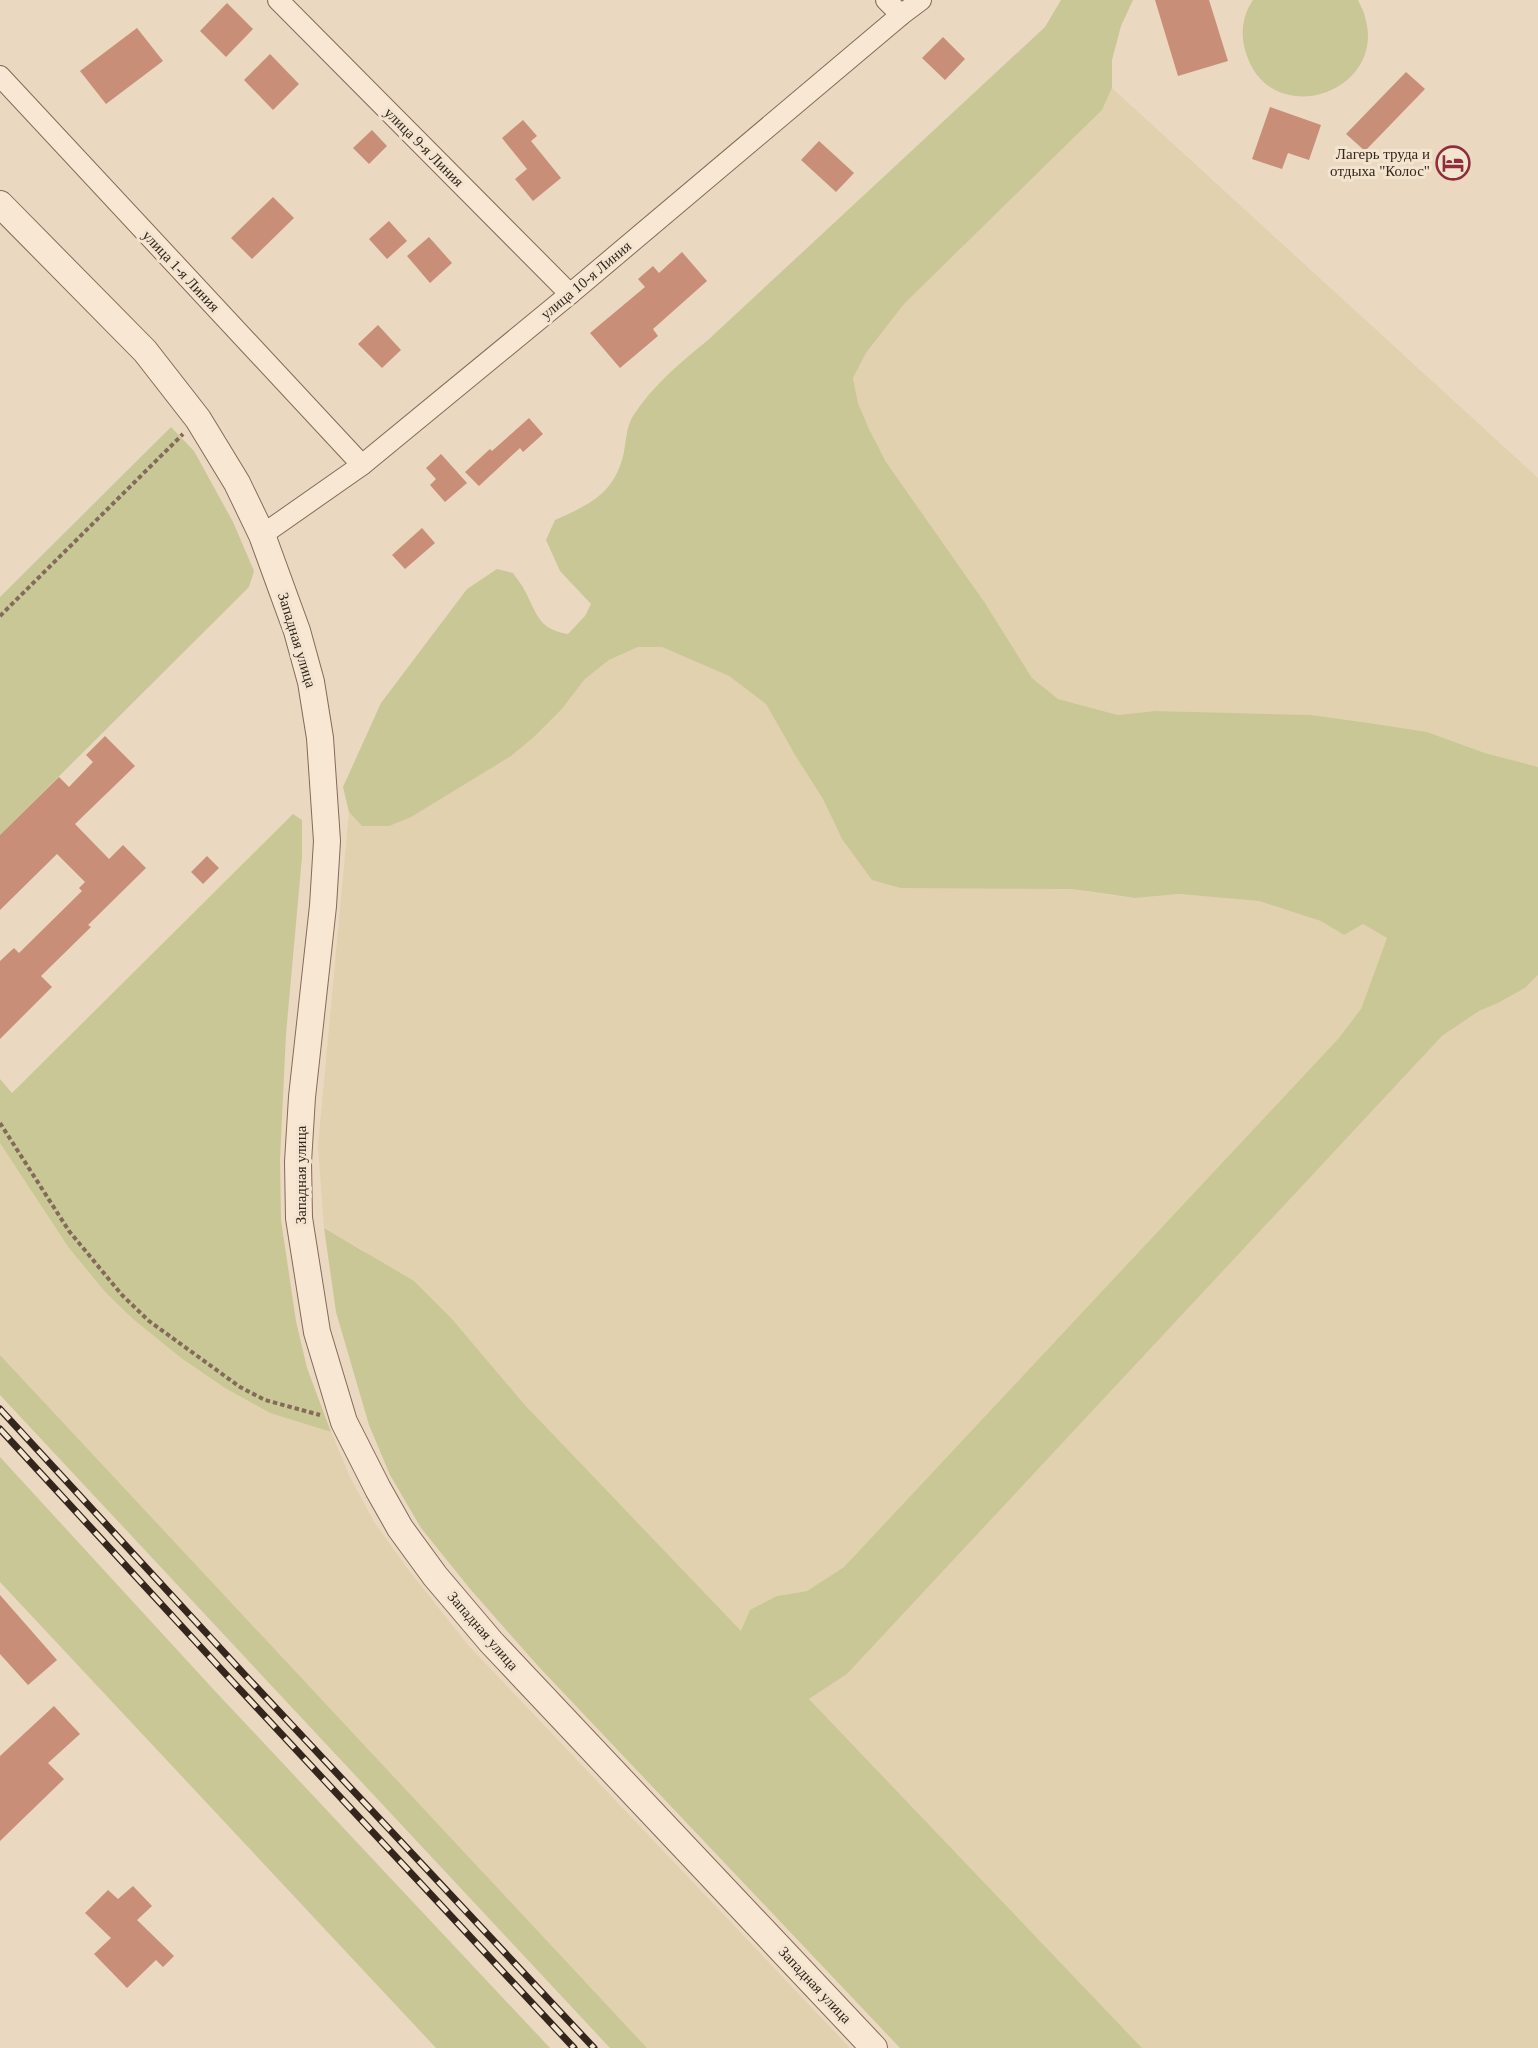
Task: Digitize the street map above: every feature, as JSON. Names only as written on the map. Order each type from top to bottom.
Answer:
[{"type":"street","name":"улица 9-я Линия","points":[[278,0],[570,294]]},
{"type":"street","points":[[886,0],[901,15]]},
{"type":"street","name":"улица 10-я Линия","points":[[262,535],[362,465],[921,0]]},
{"type":"street","name":"улица 1-я Линия","points":[[0,76],[362,465]]},
{"type":"street","name":"Западная улица","points":[[0,204],[145,351],[198,419],[237,483],[262,535],[297,631],[311,682],[320,738],[327,841],[322,918],[302,1097],[298,1162],[299,1218],[317,1332],[344,1422],[400,1528],[435,1576],[537,1691],[874,2048]]},
{"type":"path","points":[[0,616],[198,419]]},
{"type":"path","points":[[0,1123],[69,1231],[122,1295],[149,1321],[240,1387],[265,1400],[344,1422]]},
{"type":"shaded area","points":[[1061,0],[1133,0],[1121,26],[1112,60],[1112,88],[1102,110],[904,304],[866,353],[853,378],[858,403],[869,429],[886,462],[985,603],[1032,678],[1058,699],[1118,715],[1155,711],[1311,715],[1376,724],[1427,732],[1485,753],[1538,767],[1538,975],[1525,988],[1479,1011],[1442,1036],[847,1674],[809,1699],[1142,2048],[900,2048],[539,1667],[471,1590],[421,1528],[390,1475],[369,1425],[336,1312],[324,1228],[414,1281],[452,1319],[524,1404],[741,1631],[750,1610],[777,1596],[807,1591],[844,1567],[1338,1039],[1361,1009],[1387,938],[1363,924],[1344,935],[1321,921],[1259,901],[1179,894],[1135,898],[1072,889],[901,888],[872,880],[842,839],[823,799],[766,704],[729,676],[662,647],[638,647],[609,660],[585,679],[561,710],[511,756],[411,817],[389,826],[362,826],[349,812],[343,787],[381,703],[467,589],[497,569],[513,573],[537,615],[551,629],[568,634],[585,616],[591,604],[560,571],[546,540],[555,520],[590,502],[608,487],[620,466],[629,424],[649,394],[1045,27]]},
{"type":"shaded area","points":[[1253,0],[1358,0],[1365,17],[1367,44],[1359,66],[1344,83],[1323,93],[1300,96],[1278,91],[1259,77],[1244,46],[1244,19]]},
{"type":"shaded area","points":[[1112,88],[1538,478],[1538,767],[1485,753],[1427,732],[1376,724],[1311,715],[1155,711],[1118,715],[1058,699],[1032,678],[985,603],[886,462],[858,403],[853,378],[866,353],[904,304],[1102,110]]},
{"type":"shaded area","points":[[171,427],[194,451],[233,522],[254,571],[249,587],[0,835],[0,597]]},
{"type":"shaded area","points":[[638,647],[662,647],[729,676],[766,704],[823,799],[842,839],[1109,895],[1135,898],[1179,894],[1259,901],[1322,921],[1344,935],[1363,924],[1387,938],[1361,1009],[1338,1039],[844,1567],[807,1591],[777,1596],[741,1632],[524,1404],[452,1319],[361,1249],[324,1228],[318,1146],[349,812],[363,826],[536,735],[561,710],[585,679],[609,660]]},
{"type":"shaded area","points":[[293,814],[302,820],[302,857],[286,1034],[280,1159],[281,1220],[296,1321],[307,1368],[331,1432],[270,1413],[225,1388],[181,1358],[133,1319],[107,1294],[69,1248],[0,1143],[0,1079],[12,1093]]},
{"type":"shaded area","points":[[1538,975],[1538,2048],[1142,2048],[809,1699],[847,1674],[1442,1036],[1479,1011],[1525,988]]},
{"type":"shaded area","points":[[0,1143],[107,1294],[133,1319],[181,1358],[225,1388],[270,1413],[331,1432],[350,1477],[374,1522],[468,1645],[850,2048],[647,2048],[0,1355]]},
{"type":"shaded area","points":[[0,1355],[647,2048],[610,2048],[0,1395]]},
{"type":"shaded area","points":[[0,1457],[214,1690],[550,2048],[436,2048],[0,1582]]},
{"type":"building","points":[[1155,0],[1209,0],[1228,61],[1178,76]]},
{"type":"building","points":[[227,3],[253,29],[226,57],[200,31]]},
{"type":"building","points":[[137,28],[163,61],[106,104],[80,71]]},
{"type":"building","points":[[943,37],[965,59],[945,80],[922,58]]},
{"type":"building","points":[[270,54],[299,84],[273,110],[244,80]]},
{"type":"building","points":[[1406,72],[1425,89],[1365,151],[1346,134]]},
{"type":"building","points":[[1270,107],[1321,125],[1309,160],[1288,153],[1282,169],[1252,159]]},
{"type":"building","points":[[523,120],[537,136],[531,141],[561,178],[533,201],[515,179],[527,169],[502,138]]},
{"type":"building","points":[[372,130],[387,146],[369,164],[353,148]]},
{"type":"building","points":[[819,141],[854,173],[836,192],[801,160]]},
{"type":"building","points":[[273,197],[294,218],[252,259],[231,238]]},
{"type":"building","points":[[389,221],[407,241],[387,259],[369,239]]},
{"type":"building","points":[[429,237],[452,263],[430,283],[407,256]]},
{"type":"building","points":[[682,252],[707,281],[653,329],[658,336],[620,368],[590,333],[645,287],[638,279],[653,266],[659,273]]},
{"type":"building","points":[[378,325],[401,350],[382,368],[358,344]]},
{"type":"building","points":[[529,418],[543,434],[523,452],[520,448],[479,486],[465,472]]},
{"type":"building","points":[[441,454],[467,483],[445,502],[430,485],[436,479],[426,468]]},
{"type":"building","points":[[422,528],[435,543],[405,569],[392,555]]},
{"type":"building","points":[[105,736],[135,766],[75,824],[109,859],[123,845],[146,868],[88,925],[91,927],[41,976],[52,987],[0,1039],[0,961],[14,948],[19,953],[82,891],[79,888],[85,882],[57,854],[0,910],[0,835],[59,777],[69,787],[93,762],[86,755]]},
{"type":"building","points":[[207,856],[219,868],[203,884],[191,872]]},
{"type":"building","points":[[0,1595],[57,1660],[28,1685],[0,1654]]},
{"type":"building","points":[[54,1706],[80,1734],[48,1763],[64,1779],[0,1841],[0,1756]]},
{"type":"building","points":[[133,1886],[152,1906],[137,1920],[174,1956],[163,1967],[156,1960],[127,1988],[94,1954],[111,1938],[85,1913],[108,1890],[118,1899]]},
{"type":"railway","points":[[0,1409],[594,2048]]},
{"type":"railway","points":[[0,1429],[574,2048]]},
{"type":"place","name":"Лагерь труда и отдыха \"Колос\"","points":[[1453,163]]}]
